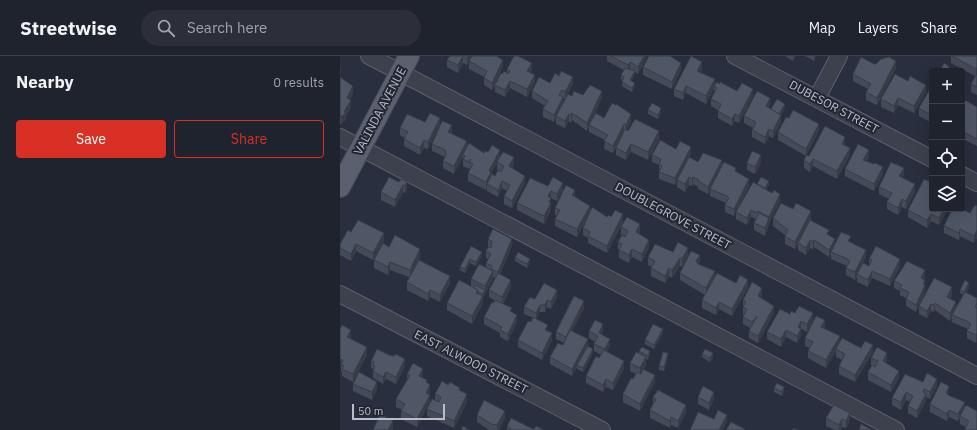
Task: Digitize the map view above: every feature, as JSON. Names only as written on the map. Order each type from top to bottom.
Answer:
[{"type":"main road","name":"VALINDA AVENUE","points":[[340,188],[405,64]]},
{"type":"street","name":"DOUBLEGROVE STREET","points":[[370,56],[405,64],[977,376]]},
{"type":"street","name":"DUBESOR STREET","points":[[735,56],[929,157]]},
{"type":"street","points":[[817,98],[839,56]]},
{"type":"street","points":[[340,137],[896,430]]},
{"type":"street","points":[[964,176],[977,183]]},
{"type":"street","name":"EAST ALWOOD STREET","points":[[340,294],[602,430]]},
{"type":"building","points":[[450,56],[463,56],[458,65],[447,60]]},
{"type":"building","points":[[472,56],[496,56],[503,60],[492,83],[484,78],[487,71],[469,61]]},
{"type":"building","points":[[514,56],[518,56],[532,63],[527,71],[535,75],[527,89],[510,81],[505,90],[495,85],[501,73],[502,74],[504,71],[508,74],[510,71],[507,69]]},
{"type":"building","points":[[611,56],[644,56],[638,67],[630,62],[628,65]]},
{"type":"building","points":[[649,56],[670,56],[681,63],[672,82],[643,67]]},
{"type":"building","points":[[691,56],[702,62],[697,71],[715,79],[706,96],[686,86],[683,93],[674,89]]},
{"type":"building","points":[[952,56],[977,56],[977,67],[976,69]]},
{"type":"building","points":[[861,57],[874,64],[881,59],[889,57],[896,61],[877,98],[866,92],[871,84],[853,74]]},
{"type":"building","points":[[944,63],[949,66],[948,68],[942,68]]},
{"type":"building","points":[[625,68],[635,71],[630,80],[635,83],[632,88],[622,82],[624,77],[621,75]]},
{"type":"building","points":[[561,71],[573,77],[565,92],[562,90],[559,95],[563,97],[554,115],[543,109],[548,101],[532,91],[539,77],[550,83],[555,73],[559,76]]},
{"type":"building","points":[[977,73],[977,87],[971,84]]},
{"type":"building","points":[[895,74],[908,81],[910,76],[926,85],[914,106],[898,98],[894,106],[881,99]]},
{"type":"building","points":[[340,77],[353,86],[347,98],[351,100],[344,112],[346,113],[341,117],[340,116]]},
{"type":"building","points":[[717,82],[719,84],[720,82],[737,91],[742,83],[753,89],[739,116],[735,114],[732,119],[718,111],[721,104],[711,99],[717,88],[714,86]]},
{"type":"building","points":[[590,85],[602,91],[587,123],[572,113],[571,115],[569,114],[565,121],[556,116],[568,94],[572,96],[574,91],[583,95]]},
{"type":"building","points":[[929,90],[929,114],[919,108]]},
{"type":"building","points":[[757,91],[770,98],[766,106],[781,115],[773,131],[769,129],[765,137],[752,130],[756,122],[744,116]]},
{"type":"building","points":[[777,99],[785,104],[779,114],[771,109]]},
{"type":"building","points":[[965,100],[977,107],[977,139],[965,133]]},
{"type":"building","points":[[612,103],[631,114],[613,146],[604,141],[608,135],[589,125],[596,113],[604,118]]},
{"type":"building","points":[[652,103],[661,108],[658,115],[648,110]]},
{"type":"building","points":[[793,110],[819,124],[806,149],[778,132],[786,117],[789,118]]},
{"type":"building","points":[[430,113],[440,118],[428,142],[424,140],[420,148],[404,139],[408,132],[400,128],[407,114],[425,122]]},
{"type":"building","points":[[635,119],[659,131],[648,152],[631,144],[626,153],[616,148],[625,129],[628,131]]},
{"type":"building","points":[[442,121],[452,125],[448,132],[467,141],[454,166],[443,161],[446,155],[445,150],[432,144]]},
{"type":"building","points":[[825,126],[845,137],[842,144],[850,148],[837,171],[813,159],[810,164],[804,161],[806,155],[809,156]]},
{"type":"building","points":[[660,140],[676,149],[680,141],[691,147],[675,178],[659,172],[662,166],[659,164],[661,159],[652,155]]},
{"type":"building","points":[[469,143],[484,153],[485,151],[488,152],[492,145],[500,150],[489,171],[491,172],[486,182],[468,173],[473,164],[463,159],[465,156],[463,154]]},
{"type":"building","points":[[858,144],[869,150],[863,160],[883,167],[874,184],[845,169]]},
{"type":"building","points":[[752,151],[761,155],[755,167],[747,163]]},
{"type":"building","points":[[503,152],[514,157],[509,166],[525,176],[512,201],[504,196],[510,185],[502,181],[498,190],[487,184],[492,174],[495,176],[498,170],[501,172],[504,166],[497,162]]},
{"type":"building","points":[[703,153],[722,160],[708,187],[693,177],[692,179],[689,177],[685,184],[677,180],[689,157],[698,162]]},
{"type":"building","points":[[724,162],[736,168],[735,171],[749,179],[734,209],[725,205],[729,198],[727,196],[710,189]]},
{"type":"building","points":[[891,162],[904,168],[899,176],[915,184],[906,201],[902,199],[898,208],[887,202],[892,193],[879,187]]},
{"type":"building","points":[[389,177],[399,182],[401,179],[407,182],[405,186],[403,185],[395,200],[381,192]]},
{"type":"building","points":[[553,177],[563,183],[557,194],[551,191],[548,196],[551,198],[549,202],[551,203],[544,216],[517,203],[530,178],[548,186]]},
{"type":"building","points":[[761,177],[769,181],[765,188],[757,184]]},
{"type":"building","points":[[924,179],[929,182],[929,212],[942,212],[939,218],[931,214],[927,220],[908,210]]},
{"type":"building","points":[[753,182],[772,193],[774,190],[780,194],[769,217],[758,211],[757,213],[751,210],[747,218],[736,212]]},
{"type":"building","points":[[566,185],[575,190],[572,195],[590,206],[577,229],[555,219],[560,210],[555,208]]},
{"type":"building","points":[[781,203],[793,209],[796,203],[811,211],[795,242],[785,236],[788,230],[773,218]]},
{"type":"building","points":[[975,205],[977,206],[977,230],[974,236],[960,229],[959,233],[944,226],[951,212],[965,212],[965,210],[970,213]]},
{"type":"building","points":[[592,207],[607,217],[609,215],[611,217],[615,210],[623,214],[607,246],[588,236],[590,232],[583,228]]},
{"type":"building","points":[[759,213],[769,218],[765,228],[754,223]]},
{"type":"building","points":[[627,217],[640,224],[636,232],[649,240],[642,254],[632,249],[629,255],[619,250],[622,244],[618,242],[622,235],[625,237],[628,231],[621,227]]},
{"type":"building","points":[[358,220],[384,233],[373,253],[356,244],[351,254],[340,248],[340,244],[348,230],[351,232]]},
{"type":"building","points":[[810,220],[829,230],[827,234],[835,239],[829,250],[814,240],[813,242],[810,240],[806,248],[798,243]]},
{"type":"building","points":[[493,229],[512,239],[498,272],[491,269],[492,266],[486,263],[491,254],[486,251],[488,247],[491,248],[492,241],[488,239]]},
{"type":"building","points":[[841,232],[851,236],[848,241],[866,250],[855,272],[846,268],[850,261],[848,259],[831,252]]},
{"type":"building","points":[[395,235],[420,249],[410,270],[390,262],[388,267],[374,260],[383,243],[389,247]]},
{"type":"building","points":[[678,242],[688,248],[682,259],[680,258],[672,270],[669,268],[665,276],[651,268],[655,261],[648,257],[655,244],[673,252]]},
{"type":"building","points":[[471,246],[482,252],[476,262],[470,259],[465,269],[460,267]]},
{"type":"building","points":[[876,246],[900,259],[890,279],[872,271],[868,280],[857,274],[863,263],[869,266],[872,260],[869,259]]},
{"type":"building","points":[[691,251],[700,255],[696,261],[698,264],[715,271],[706,288],[680,273]]},
{"type":"building","points":[[518,252],[530,259],[527,264],[515,258]]},
{"type":"building","points":[[419,260],[450,276],[440,295],[430,290],[428,294],[407,282]]},
{"type":"building","points":[[907,261],[925,270],[921,278],[925,280],[923,284],[925,285],[916,305],[906,299],[909,292],[900,288],[902,285],[894,281]]},
{"type":"building","points":[[479,264],[493,271],[485,286],[471,279]]},
{"type":"building","points":[[498,273],[511,280],[502,297],[489,290]]},
{"type":"building","points":[[717,273],[736,283],[740,275],[748,280],[732,309],[719,302],[716,308],[702,300]]},
{"type":"building","points":[[934,278],[952,287],[947,297],[956,302],[950,313],[935,303],[934,305],[931,304],[927,311],[919,306]]},
{"type":"building","points":[[459,280],[478,290],[476,293],[483,296],[472,316],[447,303]]},
{"type":"building","points":[[965,280],[969,283],[964,292],[960,290]]},
{"type":"building","points":[[752,282],[762,288],[758,296],[774,306],[758,336],[749,331],[757,316],[752,322],[743,317],[747,309],[743,307],[746,302],[743,300]]},
{"type":"building","points":[[544,283],[557,290],[551,302],[547,300],[545,305],[540,305],[536,313],[524,307],[530,297],[535,299]]},
{"type":"building","points":[[475,285],[485,290],[483,294],[474,288]]},
{"type":"building","points":[[965,292],[977,298],[975,307],[977,308],[976,335],[967,331],[971,324],[969,322],[952,315]]},
{"type":"building","points":[[574,296],[584,301],[566,337],[556,332]]},
{"type":"building","points":[[495,300],[512,308],[510,311],[517,315],[508,334],[500,330],[502,327],[484,317],[492,302],[494,303]]},
{"type":"building","points":[[799,306],[813,313],[807,324],[801,321],[798,327],[801,329],[797,336],[786,330],[781,339],[767,332],[780,309],[790,314],[791,311],[795,313]]},
{"type":"building","points":[[816,316],[825,320],[821,327],[840,336],[826,360],[808,351],[813,342],[805,338]]},
{"type":"building","points":[[533,317],[548,325],[545,330],[552,333],[542,353],[518,340],[528,321],[531,322]]},
{"type":"building","points":[[595,320],[603,324],[599,333],[610,339],[605,349],[594,344],[598,336],[589,331]]},
{"type":"building","points":[[653,324],[663,329],[654,345],[645,340]]},
{"type":"building","points":[[342,325],[351,330],[347,337],[367,347],[353,374],[342,369],[344,366],[341,365],[343,360],[340,359],[340,329]]},
{"type":"building","points":[[570,330],[588,339],[572,369],[550,357],[558,343],[563,345]]},
{"type":"building","points":[[842,338],[861,348],[865,341],[873,345],[855,375],[839,366],[845,354],[836,349]]},
{"type":"building","points":[[588,346],[593,349],[583,368],[577,365]]},
{"type":"building","points":[[642,347],[650,351],[648,356],[639,351]]},
{"type":"building","points":[[877,347],[887,353],[883,361],[899,371],[891,385],[868,372],[872,365],[875,367],[878,361],[871,358]]},
{"type":"building","points":[[377,349],[389,355],[394,356],[396,354],[405,359],[396,377],[386,372],[383,377],[373,371],[375,366],[373,365],[374,362],[371,361]]},
{"type":"building","points":[[705,349],[713,353],[710,358],[702,354]]},
{"type":"building","points":[[604,350],[624,361],[613,383],[606,379],[603,385],[586,376],[596,356],[599,358]]},
{"type":"building","points":[[636,352],[646,357],[640,368],[630,363]]},
{"type":"building","points":[[663,352],[668,353],[664,367],[659,366]]},
{"type":"building","points":[[413,363],[423,369],[419,376],[427,380],[426,382],[430,385],[426,393],[430,395],[417,419],[401,411],[405,404],[396,399],[410,375],[407,374]]},
{"type":"building","points":[[643,369],[655,375],[640,404],[623,394],[631,378],[633,379],[637,372],[641,374]]},
{"type":"building","points":[[359,372],[377,382],[372,392],[353,384]]},
{"type":"building","points":[[927,373],[937,379],[930,392],[924,389],[923,392],[926,394],[917,411],[908,406],[913,396],[906,392],[901,402],[892,398],[905,374],[923,382]]},
{"type":"building","points":[[442,381],[448,385],[450,382],[460,388],[459,390],[467,394],[454,421],[427,409],[432,399],[439,402],[441,397],[435,394]]},
{"type":"building","points":[[941,382],[949,386],[946,393],[948,395],[965,402],[958,414],[949,410],[947,414],[930,404]]},
{"type":"building","points":[[777,383],[784,387],[782,392],[774,388]]},
{"type":"building","points":[[703,386],[714,392],[709,403],[698,397]]},
{"type":"building","points":[[658,390],[686,405],[678,421],[671,417],[670,421],[650,410],[656,399],[653,397]]},
{"type":"building","points":[[484,400],[505,411],[497,425],[493,425],[477,415]]},
{"type":"building","points":[[834,405],[850,413],[846,421],[842,419],[839,425],[826,418]]},
{"type":"building","points":[[966,405],[977,411],[977,430],[965,429],[969,421],[960,416]]},
{"type":"building","points":[[718,410],[727,415],[719,430],[690,430],[698,412],[714,419]]},
{"type":"building","points":[[380,414],[393,421],[388,430],[373,430]]},
{"type":"building","points":[[511,418],[531,428],[534,429],[536,426],[544,430],[511,430],[507,426]]},
{"type":"building","points":[[731,422],[745,429],[726,430]]},
{"type":"building","points":[[861,424],[872,430],[859,430]]},
{"type":"building","points":[[463,426],[469,430],[461,430]]}]
